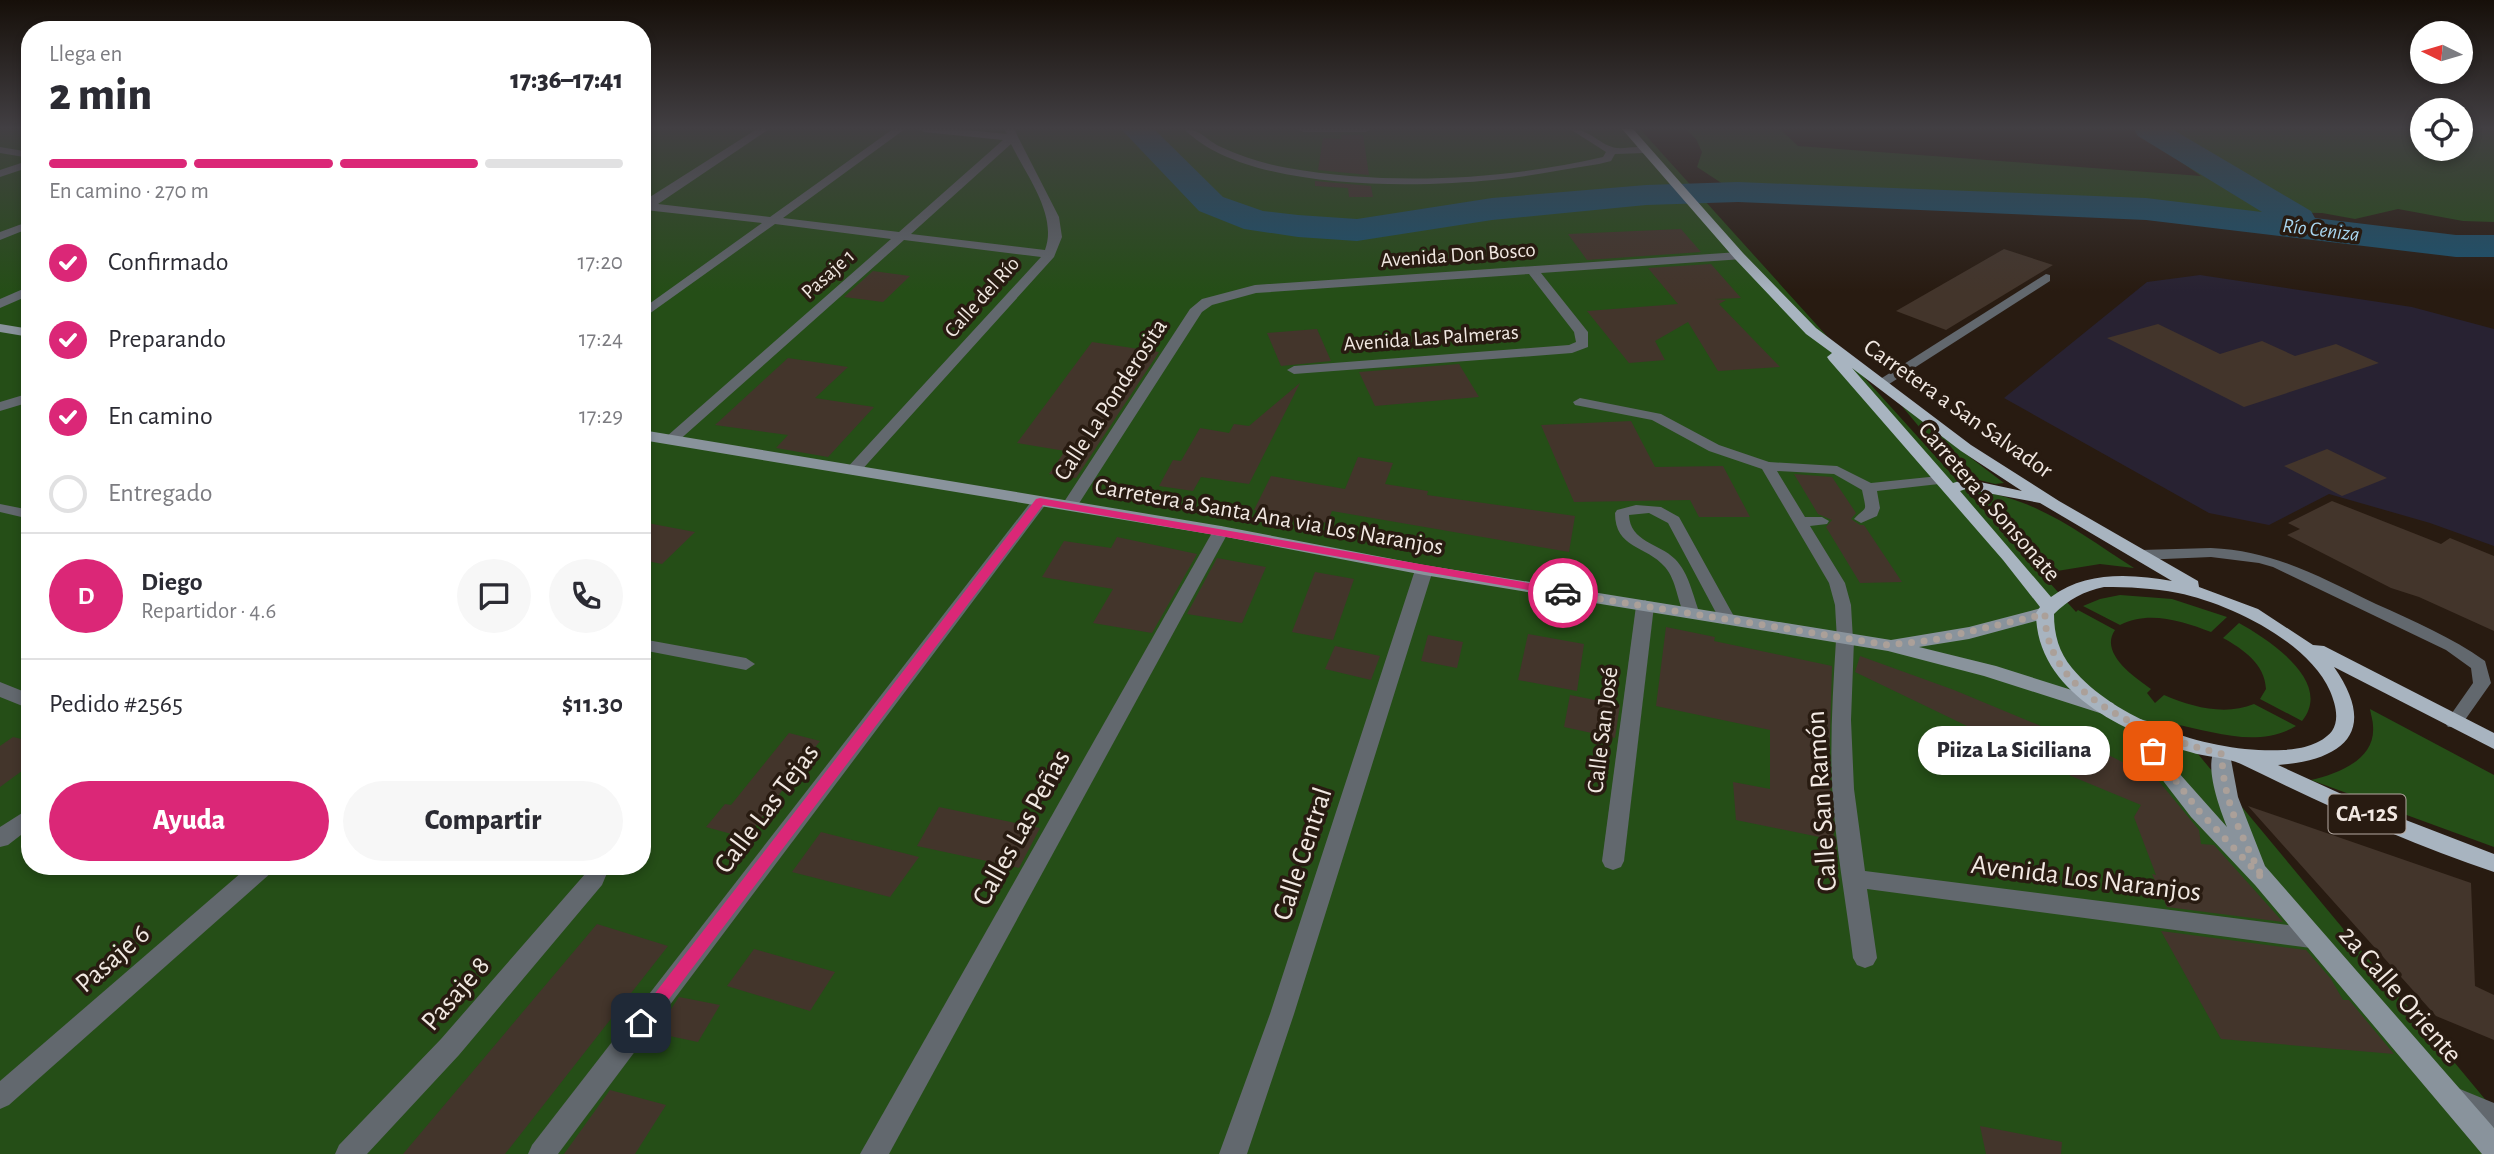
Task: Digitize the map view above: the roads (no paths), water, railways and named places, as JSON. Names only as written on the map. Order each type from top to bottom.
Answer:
[{"type":"main road","name":"Carretera a San Salvador","points":[[1675,183],[1739,256],[1811,331],[1966,448],[2053,504],[2211,596]]},
{"type":"main road","points":[[0,328],[21,332]]},
{"type":"main road","name":"Carretera a Sonsonate","points":[[1811,331],[1943,485],[2009,556],[2048,611]]},
{"type":"main road","name":"Carretera a Santa Ana via Los Naranjos","points":[[651,437],[1221,531],[1424,570],[1888,645]]},
{"type":"main road","points":[[1943,485],[1966,484],[2053,504]]},
{"type":"main road","points":[[1888,645],[1957,635],[2048,611],[2060,597],[2075,589],[2116,581],[2154,583],[2211,596],[2252,613],[2494,742]]},
{"type":"main road","points":[[2048,611],[2048,643],[2060,665],[2080,687],[2109,709],[2140,726],[2172,740],[2233,755],[2286,758],[2310,753],[2335,739],[2345,726],[2346,702],[2339,685],[2318,658],[2287,633]]},
{"type":"main road","points":[[1888,645],[1989,671],[2109,709]]},
{"type":"main road","name":"2a Calle Oriente","points":[[2140,726],[2171,777],[2263,879],[2494,1148]]},
{"type":"main road","name":"CA-12S","points":[[2233,755],[2351,808],[2494,863]]},
{"type":"main road","name":"2a Calle Oriente","points":[[2233,755],[2222,772],[2232,814],[2263,879]]},
{"type":"street","points":[[651,202],[680,183]]},
{"type":"street","points":[[651,308],[824,183]]},
{"type":"street","name":"Pasaje 1","points":[[671,440],[957,183]]},
{"type":"street","name":"Calle del Río","points":[[853,470],[1050,254],[1056,237],[1053,217],[1035,183]]},
{"type":"street","points":[[651,207],[1050,254]]},
{"type":"street","points":[[0,236],[21,228]]},
{"type":"street","name":"Avenida Don Bosco","points":[[1190,320],[1197,309],[1207,302],[1255,289],[1739,256]]},
{"type":"street","name":"Avenida Las Palmeras","points":[[1294,370],[1572,349],[1583,344],[1581,332],[1531,269]]},
{"type":"street","points":[[1881,383],[2046,278]]},
{"type":"street","points":[[0,304],[21,294]]},
{"type":"street","name":"Calle La Ponderosita","points":[[1070,505],[1190,320]]},
{"type":"street","points":[[0,408],[21,400]]},
{"type":"street","name":"Calle Las Tejas","points":[[542,1154],[1040,501]]},
{"type":"street","name":"Calles Las Peñas","points":[[874,1154],[1221,531]]},
{"type":"street","name":"Calle Central","points":[[1233,1154],[1282,1014],[1424,570]]},
{"type":"street","name":"Calle San José","points":[[1613,861],[1645,606]]},
{"type":"street","name":"Calle San Ramón","points":[[1845,640],[1841,720],[1843,789],[1865,958]]},
{"type":"street","points":[[0,839],[21,823]]},
{"type":"street","name":"Pasaje 6","points":[[0,1097],[254,875]]},
{"type":"street","name":"Pasaje 8","points":[[349,1154],[450,1047],[596,875]]},
{"type":"street","name":"Avenida Los Naranjos","points":[[1853,878],[2311,938]]},
{"type":"street","points":[[2449,1097],[2494,1116]]},
{"type":"lane","points":[[1580,402],[1656,417],[1714,448],[1767,466],[1837,470],[1869,488],[1943,485]]},
{"type":"lane","points":[[1767,466],[1837,583],[1843,604],[1845,640]]},
{"type":"lane","points":[[1861,520],[1870,516],[1874,508],[1869,488]]},
{"type":"lane","points":[[0,508],[21,513]]},
{"type":"lane","points":[[1692,614],[1668,561],[1625,533],[1621,522],[1622,513],[1650,508],[1666,513],[1674,520],[1728,620]]},
{"type":"lane","points":[[1800,522],[1822,521]]},
{"type":"lane","points":[[2141,555],[2225,552],[2254,555],[2279,564],[2452,646],[2479,665],[2482,683],[2454,723]]},
{"type":"lane","points":[[651,645],[746,664]]},
{"type":"waterway","name":"Río Ceniza","points":[[1190,183],[1211,204],[1257,221],[1357,230],[1492,209],[1646,195],[1738,192],[2146,209],[2456,246],[2494,246]]},
{"type":"waterway","points":[[2238,183],[2298,219]]},
{"type":"place","name":"Piiza La Siciliana","points":[[2153,751]]}]
